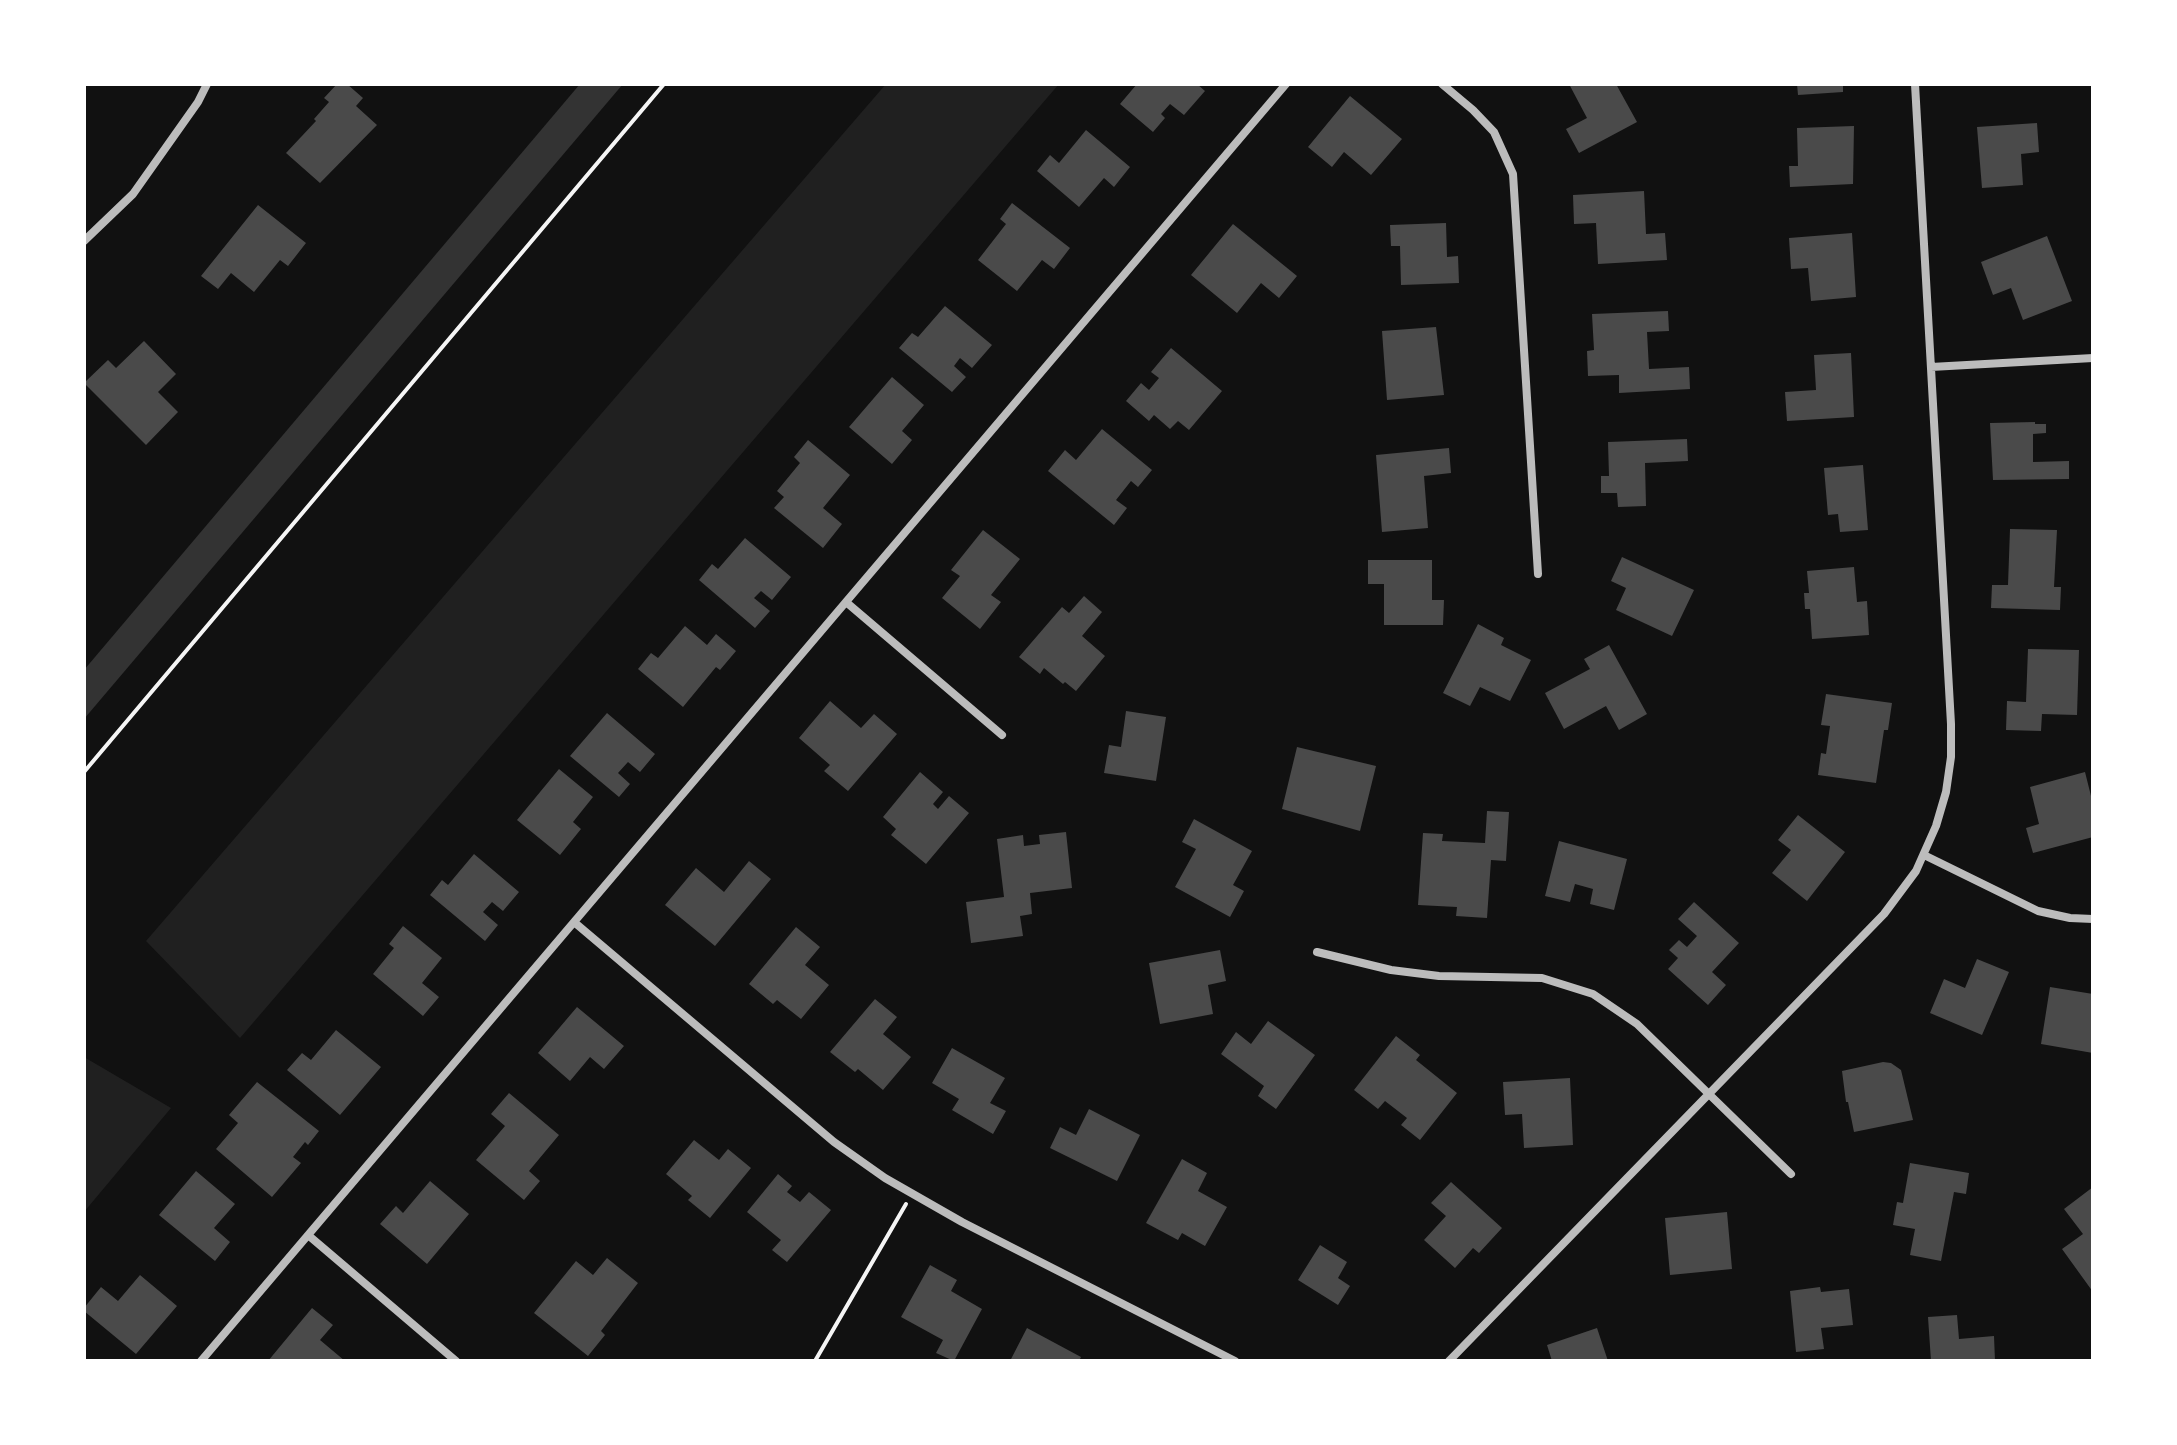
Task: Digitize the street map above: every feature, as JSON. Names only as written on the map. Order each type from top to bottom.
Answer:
[{"type":"street","points":[[84,241],[133,194],[198,102],[207,84]]},
{"type":"street","points":[[201,1361],[1286,84]]},
{"type":"street","points":[[1442,84],[1494,132],[1509,159],[1513,174],[1538,574]]},
{"type":"street","points":[[1449,1361],[1884,914],[1924,855],[1946,792],[1951,757],[1915,84]]},
{"type":"street","points":[[1931,367],[2093,358]]},
{"type":"street","points":[[846,602],[1002,735]]},
{"type":"street","points":[[1924,855],[2038,911],[2093,919]]},
{"type":"street","points":[[574,922],[834,1142],[911,1195],[1235,1361]]},
{"type":"street","points":[[1317,952],[1391,970],[1439,976],[1542,978],[1577,987],[1624,1013],[1791,1174]]},
{"type":"street","points":[[308,1235],[456,1361]]},
{"type":"path","points":[[84,772],[664,84]]},
{"type":"path","points":[[815,1361],[911,1195]]},
{"type":"shaded area","points":[[580,84],[623,84],[84,719],[84,670]]},
{"type":"shaded area","points":[[886,84],[1059,84],[240,1038],[146,941]]},
{"type":"shaded area","points":[[84,1057],[171,1108],[84,1212]]},
{"type":"building","points":[[337,84],[347,84],[363,98],[356,106],[377,125],[320,183],[286,153],[316,121],[314,119],[329,102],[324,98]]},
{"type":"building","points":[[1137,84],[1197,84],[1205,91],[1184,115],[1170,104],[1161,114],[1165,118],[1153,132],[1120,104]]},
{"type":"building","points":[[1569,84],[1616,84],[1637,122],[1579,153],[1566,129],[1587,118]]},
{"type":"building","points":[[1797,84],[1843,84],[1843,92],[1798,95]]},
{"type":"building","points":[[1350,96],[1402,139],[1371,175],[1344,152],[1332,167],[1308,147]]},
{"type":"building","points":[[2037,123],[2039,152],[2021,154],[2023,185],[1982,188],[1977,127]]},
{"type":"building","points":[[1854,126],[1853,184],[1790,187],[1789,166],[1798,166],[1797,128]]},
{"type":"building","points":[[1086,130],[1130,167],[1114,187],[1104,178],[1079,207],[1037,171],[1050,155],[1059,163]]},
{"type":"building","points":[[1644,191],[1646,234],[1665,233],[1667,260],[1598,264],[1596,223],[1574,224],[1573,195]]},
{"type":"building","points":[[1012,203],[1070,248],[1054,269],[1042,260],[1017,291],[978,260],[1006,224],[1000,219]]},
{"type":"building","points":[[258,205],[306,243],[288,266],[280,260],[254,292],[231,273],[218,289],[201,276]]},
{"type":"building","points":[[1446,223],[1447,257],[1458,256],[1459,283],[1401,285],[1400,246],[1391,246],[1390,225]]},
{"type":"building","points":[[1233,224],[1297,276],[1279,298],[1261,283],[1237,313],[1191,275]]},
{"type":"building","points":[[1852,233],[1856,297],[1811,301],[1808,268],[1791,269],[1789,238]]},
{"type":"building","points":[[2047,236],[2072,301],[2023,320],[2011,288],[1993,295],[1981,262]]},
{"type":"building","points":[[945,306],[992,345],[972,368],[960,358],[954,366],[966,377],[952,392],[899,348],[912,333],[918,337]]},
{"type":"building","points":[[1668,311],[1669,331],[1647,332],[1649,369],[1689,367],[1690,389],[1619,393],[1619,375],[1588,376],[1587,351],[1594,350],[1592,314]]},
{"type":"building","points":[[1436,327],[1444,395],[1387,400],[1382,331]]},
{"type":"building","points":[[144,341],[176,374],[158,392],[178,412],[146,445],[84,383],[108,360],[116,368]]},
{"type":"building","points":[[1171,348],[1222,391],[1189,430],[1178,421],[1170,429],[1154,415],[1149,421],[1126,401],[1141,383],[1149,390],[1159,378],[1151,372]]},
{"type":"building","points":[[1851,353],[1854,417],[1787,421],[1785,392],[1816,390],[1814,355]]},
{"type":"building","points":[[892,377],[924,405],[902,431],[912,440],[892,464],[849,427]]},
{"type":"building","points":[[1990,423],[2046,424],[2046,433],[2033,434],[2033,462],[2069,461],[2069,479],[1993,480]]},
{"type":"building","points":[[1102,429],[1152,470],[1138,487],[1131,481],[1116,500],[1127,508],[1114,525],[1048,471],[1065,450],[1076,460]]},
{"type":"building","points":[[1687,439],[1688,461],[1645,463],[1646,506],[1618,507],[1617,493],[1601,493],[1601,476],[1609,476],[1608,442]]},
{"type":"building","points":[[808,440],[850,475],[823,508],[842,524],[823,548],[774,508],[784,497],[777,491],[800,463],[794,457]]},
{"type":"building","points":[[1449,448],[1451,473],[1424,476],[1428,528],[1382,532],[1376,455]]},
{"type":"building","points":[[1863,465],[1868,530],[1840,532],[1838,514],[1828,515],[1824,468]]},
{"type":"building","points":[[2010,529],[2057,530],[2054,587],[2061,587],[2060,610],[1991,608],[1992,585],[2008,585]]},
{"type":"building","points":[[983,530],[1020,559],[991,595],[1001,602],[980,629],[942,598],[960,576],[951,570]]},
{"type":"building","points":[[745,538],[791,577],[772,600],[761,591],[754,598],[770,611],[755,628],[699,580],[712,564],[718,569]]},
{"type":"building","points":[[1622,557],[1694,590],[1672,636],[1616,610],[1626,588],[1611,581]]},
{"type":"building","points":[[1368,560],[1432,560],[1432,600],[1444,600],[1443,625],[1384,625],[1384,584],[1368,584]]},
{"type":"building","points":[[1854,567],[1857,602],[1867,601],[1869,635],[1812,639],[1810,609],[1805,609],[1804,593],[1809,593],[1807,571]]},
{"type":"building","points":[[1084,596],[1102,612],[1082,636],[1105,656],[1076,691],[1044,668],[1040,674],[1019,657],[1062,607],[1069,613]]},
{"type":"building","points":[[1478,624],[1504,638],[1501,645],[1531,660],[1510,701],[1480,687],[1470,706],[1443,693]]},
{"type":"building","points":[[685,626],[707,645],[716,634],[736,651],[720,670],[716,667],[683,707],[638,669],[651,653],[658,658]]},
{"type":"building","points":[[1609,645],[1647,714],[1619,730],[1606,706],[1564,729],[1545,693],[1590,669],[1584,659]]},
{"type":"building","points":[[2028,649],[2079,650],[2077,715],[2042,714],[2041,731],[2006,730],[2007,701],[2026,702]]},
{"type":"building","points":[[1826,694],[1892,703],[1888,730],[1884,730],[1876,783],[1818,775],[1821,753],[1826,754],[1830,726],[1821,725]]},
{"type":"building","points":[[830,701],[861,728],[874,714],[897,734],[848,791],[824,771],[830,765],[799,738]]},
{"type":"building","points":[[1126,711],[1166,717],[1156,781],[1104,773],[1109,745],[1121,747]]},
{"type":"building","points":[[607,713],[655,754],[640,772],[628,762],[618,773],[630,784],[619,797],[570,756]]},
{"type":"building","points":[[1297,747],[1376,766],[1360,831],[1282,809]]},
{"type":"building","points":[[559,769],[593,797],[573,822],[581,829],[560,855],[517,820]]},
{"type":"building","points":[[920,772],[943,792],[933,804],[938,809],[949,796],[969,813],[926,864],[891,835],[896,829],[883,817]]},
{"type":"building","points":[[2085,772],[2093,804],[2093,837],[2033,853],[2026,828],[2039,824],[2030,787]]},
{"type":"building","points":[[1487,811],[1509,812],[1506,861],[1491,860],[1487,918],[1456,916],[1457,907],[1418,905],[1423,833],[1443,834],[1442,841],[1485,843]]},
{"type":"building","points":[[1798,815],[1845,852],[1807,901],[1772,873],[1791,850],[1778,840]]},
{"type":"building","points":[[1194,819],[1252,851],[1233,885],[1244,891],[1230,917],[1175,887],[1196,849],[1182,842]]},
{"type":"building","points":[[1066,832],[1072,888],[1030,893],[1032,914],[1020,916],[1023,936],[971,943],[966,902],[1004,897],[997,839],[1023,835],[1024,846],[1040,844],[1039,835]]},
{"type":"building","points":[[1559,841],[1627,859],[1614,910],[1590,904],[1593,889],[1575,884],[1570,902],[1545,896]]},
{"type":"building","points":[[474,854],[519,892],[503,911],[492,902],[483,912],[498,925],[485,941],[430,895],[442,880],[448,885]]},
{"type":"building","points":[[749,861],[771,879],[715,946],[665,905],[696,868],[724,892]]},
{"type":"building","points":[[1694,902],[1739,943],[1712,972],[1726,985],[1708,1005],[1668,969],[1678,958],[1669,950],[1679,940],[1687,947],[1697,936],[1678,919]]},
{"type":"building","points":[[403,926],[442,958],[422,983],[439,997],[423,1016],[373,974],[394,948],[389,944]]},
{"type":"building","points":[[796,927],[820,947],[805,965],[829,985],[801,1019],[777,1000],[773,1004],[749,984]]},
{"type":"building","points":[[1220,950],[1226,981],[1208,985],[1213,1014],[1160,1024],[1149,963]]},
{"type":"building","points":[[1977,959],[2009,972],[1982,1035],[1930,1013],[1944,979],[1965,988]]},
{"type":"building","points":[[2050,987],[2093,994],[2093,1053],[2041,1044]]},
{"type":"building","points":[[875,999],[897,1017],[883,1034],[911,1057],[883,1090],[858,1069],[855,1072],[830,1052]]},
{"type":"building","points":[[577,1007],[624,1046],[604,1069],[590,1057],[570,1081],[538,1053]]},
{"type":"building","points":[[1268,1021],[1315,1055],[1276,1109],[1258,1096],[1264,1086],[1221,1054],[1236,1032],[1251,1044]]},
{"type":"building","points":[[336,1030],[381,1067],[340,1115],[287,1070],[302,1053],[311,1060]]},
{"type":"building","points":[[1396,1036],[1420,1055],[1416,1060],[1457,1093],[1420,1140],[1401,1125],[1407,1118],[1385,1101],[1378,1109],[1354,1090]]},
{"type":"building","points":[[952,1048],[1005,1078],[990,1103],[1006,1111],[993,1134],[952,1110],[959,1099],[932,1083]]},
{"type":"building","points":[[1883,1062],[1901,1070],[1913,1120],[1854,1132],[1842,1071]]},
{"type":"building","points":[[1570,1078],[1573,1145],[1524,1148],[1522,1114],[1505,1115],[1503,1082]]},
{"type":"building","points":[[257,1082],[319,1131],[293,1157],[301,1163],[272,1197],[216,1149],[238,1123],[229,1115]]},
{"type":"building","points":[[509,1093],[559,1135],[529,1171],[540,1181],[524,1200],[476,1160],[505,1126],[491,1114]]},
{"type":"building","points":[[1089,1109],[1140,1135],[1117,1181],[1050,1148],[1060,1127],[1076,1135]]},
{"type":"building","points":[[694,1140],[719,1160],[728,1149],[751,1168],[710,1218],[688,1200],[692,1196],[666,1174]]},
{"type":"building","points":[[1182,1159],[1207,1173],[1198,1191],[1227,1207],[1205,1246],[1182,1233],[1178,1240],[1146,1223]]},
{"type":"building","points":[[1910,1163],[1969,1173],[1966,1194],[1954,1192],[1941,1261],[1910,1255],[1915,1229],[1893,1225],[1897,1202],[1903,1203]]},
{"type":"building","points":[[196,1171],[235,1204],[214,1228],[230,1242],[215,1261],[159,1215]]},
{"type":"building","points":[[778,1174],[792,1186],[787,1192],[800,1202],[809,1192],[831,1210],[787,1262],[772,1250],[781,1240],[747,1212]]},
{"type":"building","points":[[430,1181],[469,1214],[427,1264],[380,1224],[396,1206],[403,1213]]},
{"type":"building","points":[[1451,1182],[1502,1228],[1479,1253],[1473,1248],[1455,1268],[1424,1240],[1446,1216],[1431,1203]]},
{"type":"building","points":[[2093,1187],[2093,1292],[2062,1249],[2083,1234],[2064,1209]]},
{"type":"building","points":[[1727,1212],[1732,1269],[1670,1275],[1665,1218]]},
{"type":"building","points":[[1320,1245],[1347,1262],[1338,1278],[1350,1286],[1338,1305],[1298,1280]]},
{"type":"building","points":[[607,1258],[638,1283],[601,1331],[605,1335],[588,1356],[534,1313],[576,1261],[593,1275]]},
{"type":"building","points":[[930,1265],[957,1280],[951,1291],[982,1309],[954,1361],[936,1353],[943,1340],[901,1317]]},
{"type":"building","points":[[140,1275],[177,1306],[136,1354],[84,1308],[101,1287],[118,1301]]},
{"type":"building","points":[[1820,1287],[1821,1292],[1849,1289],[1853,1325],[1821,1328],[1824,1349],[1796,1352],[1790,1291]]},
{"type":"building","points":[[312,1308],[333,1325],[320,1340],[345,1361],[268,1361]]},
{"type":"building","points":[[1957,1315],[1959,1339],[1994,1336],[1995,1361],[1931,1361],[1928,1317]]},
{"type":"building","points":[[1027,1328],[1081,1357],[1079,1361],[1010,1361]]},
{"type":"building","points":[[1597,1328],[1608,1361],[1552,1361],[1547,1345]]}]
